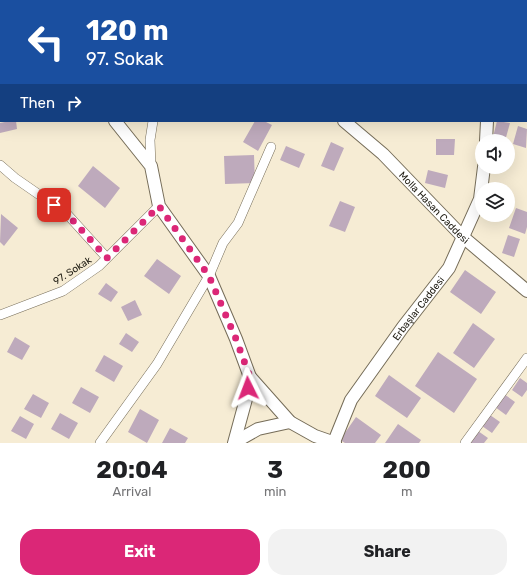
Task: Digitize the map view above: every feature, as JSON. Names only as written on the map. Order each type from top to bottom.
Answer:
[{"type":"street","points":[[116,122],[151,166]]},
{"type":"street","points":[[153,122],[150,140],[151,166],[159,206],[209,276],[236,339],[250,377],[290,422],[312,439],[334,443]]},
{"type":"street","name":"Molla Hasan Caddesi","points":[[345,122],[383,154],[463,237],[527,291]]},
{"type":"street","points":[[487,134],[488,122]]},
{"type":"street","points":[[100,443],[157,364],[209,276],[223,243],[238,223],[271,147]]},
{"type":"street","points":[[0,165],[15,178],[67,214],[107,258]]},
{"type":"street","name":"Erbaşlar Caddesi","points":[[334,443],[351,400],[448,268],[480,198],[483,174]]},
{"type":"street","name":"97. Sokak","points":[[0,315],[63,291],[99,266],[159,206]]},
{"type":"street","points":[[465,443],[527,358]]},
{"type":"street","points":[[234,442],[246,399],[250,377]]},
{"type":"street","points":[[234,442],[258,429],[290,422]]},
{"type":"building","points":[[16,122],[17,129],[0,133],[0,123]]},
{"type":"building","points":[[254,122],[266,122],[272,125],[258,151],[243,142]]},
{"type":"building","points":[[497,122],[510,123],[507,134],[494,134]]},
{"type":"building","points":[[518,126],[527,129],[526,148],[515,145],[515,137]]},
{"type":"building","points":[[436,139],[455,139],[454,155],[436,155]]},
{"type":"building","points":[[331,142],[344,148],[334,171],[321,166]]},
{"type":"building","points":[[286,146],[305,154],[299,168],[280,160]]},
{"type":"building","points":[[254,155],[255,183],[225,184],[224,156]]},
{"type":"building","points":[[93,166],[120,188],[105,208],[78,186]]},
{"type":"building","points":[[428,170],[448,175],[445,188],[425,183]]},
{"type":"building","points":[[340,201],[355,207],[345,232],[329,226]]},
{"type":"building","points":[[516,208],[527,212],[527,227],[525,234],[509,228],[511,222],[515,222]]},
{"type":"building","points":[[1,214],[18,228],[4,246],[0,242]]},
{"type":"building","points":[[508,235],[520,239],[514,257],[502,253]]},
{"type":"building","points":[[157,259],[181,276],[169,294],[144,276]]},
{"type":"building","points":[[465,270],[496,292],[481,314],[450,292]]},
{"type":"building","points":[[106,283],[118,292],[111,302],[98,294]]},
{"type":"building","points":[[135,300],[142,315],[128,321],[121,307]]},
{"type":"building","points":[[473,323],[495,339],[474,368],[453,353]]},
{"type":"building","points":[[126,333],[139,342],[132,352],[119,344]]},
{"type":"building","points":[[15,337],[30,346],[22,360],[7,352]]},
{"type":"building","points":[[438,352],[477,379],[454,413],[415,386]]},
{"type":"building","points":[[104,355],[123,366],[114,382],[95,371]]},
{"type":"building","points":[[389,375],[421,398],[407,418],[375,396]]},
{"type":"building","points":[[520,378],[527,383],[527,390],[522,397],[512,390]]},
{"type":"building","points":[[81,387],[99,397],[90,413],[72,403]]},
{"type":"building","points":[[33,394],[49,403],[41,418],[24,409]]},
{"type":"building","points":[[504,394],[515,402],[506,415],[495,407]]},
{"type":"building","points":[[140,409],[159,420],[147,443],[128,432]]},
{"type":"building","points":[[60,413],[78,423],[69,439],[51,429]]},
{"type":"building","points":[[490,415],[500,422],[492,433],[482,426]]},
{"type":"building","points":[[20,416],[34,424],[26,439],[11,431]]},
{"type":"building","points":[[356,417],[381,435],[375,443],[345,443],[340,440]]},
{"type":"building","points":[[398,424],[421,440],[419,443],[385,443]]},
{"type":"building","points":[[170,428],[188,438],[185,443],[162,443]]},
{"type":"building","points":[[478,431],[488,438],[484,443],[470,443]]},
{"type":"route","points":[[54,205],[67,214],[107,258],[159,206],[209,276],[236,339],[250,377],[248,388]]}]
